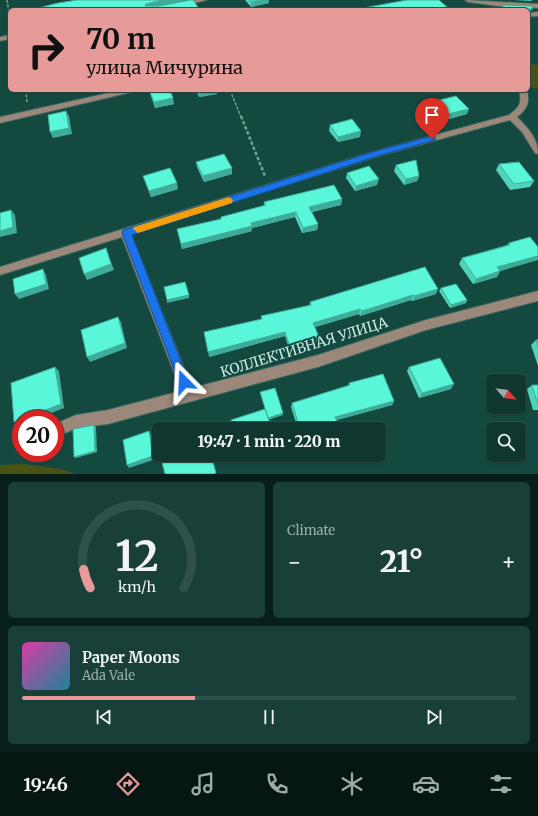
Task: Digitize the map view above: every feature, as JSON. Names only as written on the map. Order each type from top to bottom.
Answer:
[{"type":"street","points":[[173,6],[204,0]]},
{"type":"street","points":[[468,0],[498,4],[538,6]]},
{"type":"street","points":[[0,120],[123,92]]},
{"type":"street","points":[[0,271],[379,153],[512,117],[524,108],[526,102],[524,92]]},
{"type":"street","points":[[512,117],[525,130],[538,151]]},
{"type":"street","points":[[126,233],[189,396]]},
{"type":"street","name":"КОЛЛЕКТИВНАЯ УЛИЦА","points":[[64,427],[76,422],[108,417],[318,361],[426,325],[538,296]]},
{"type":"path","points":[[231,92],[270,188]]},
{"type":"green space","points":[[530,64],[538,65],[538,89],[530,87]]},
{"type":"green space","points":[[23,464],[62,469],[76,474],[0,474],[0,465]]},
{"type":"building","points":[[77,0],[163,0],[146,4],[145,6],[159,6],[193,0],[199,8],[38,8]]},
{"type":"building","points":[[249,0],[262,0],[251,2]]},
{"type":"building","points":[[407,0],[439,0],[447,7],[441,8],[363,8]]},
{"type":"building","points":[[503,5],[531,6],[533,8],[530,9],[505,8]]},
{"type":"building","points":[[150,92],[171,92],[173,98],[154,102]]},
{"type":"building","points":[[456,96],[469,109],[440,116],[427,103]]},
{"type":"building","points":[[66,111],[69,128],[50,132],[48,115]]},
{"type":"building","points":[[352,119],[361,131],[338,137],[330,125]]},
{"type":"building","points":[[224,154],[232,168],[203,176],[196,162]]},
{"type":"building","points":[[416,160],[419,176],[406,179],[396,165]]},
{"type":"building","points":[[519,162],[534,181],[514,184],[499,164]]},
{"type":"building","points":[[369,166],[379,179],[356,186],[347,173]]},
{"type":"building","points":[[170,168],[177,183],[149,191],[143,176]]},
{"type":"building","points":[[334,185],[342,199],[309,207],[318,224],[303,228],[296,212],[251,223],[252,226],[181,244],[177,229],[221,219],[221,217],[266,205],[264,202]]},
{"type":"building","points":[[11,210],[13,227],[0,231],[0,213]]},
{"type":"building","points":[[530,237],[538,247],[538,256],[497,267],[500,271],[476,279],[462,258],[510,245],[509,243]]},
{"type":"building","points":[[106,248],[111,264],[84,274],[79,258]]},
{"type":"building","points":[[425,267],[438,289],[362,311],[360,309],[313,323],[320,339],[303,343],[304,346],[291,350],[285,332],[208,352],[204,332],[262,319],[261,316],[311,305],[310,302]]},
{"type":"building","points":[[43,269],[46,284],[15,294],[13,279]]},
{"type":"building","points":[[185,282],[189,295],[167,300],[164,287]]},
{"type":"building","points":[[456,284],[467,300],[451,305],[441,288]]},
{"type":"building","points":[[118,317],[125,343],[87,357],[81,330]]},
{"type":"building","points":[[440,358],[454,384],[422,393],[409,367]]},
{"type":"building","points":[[55,367],[61,404],[45,410],[13,410],[11,383]]},
{"type":"building","points":[[383,374],[394,401],[335,417],[337,421],[334,422],[298,422],[292,403],[350,385],[349,383]]},
{"type":"building","points":[[532,385],[538,385],[538,405]]},
{"type":"building","points":[[275,388],[283,413],[268,418],[260,392]]},
{"type":"building","points":[[265,409],[270,422],[232,422],[231,420]]},
{"type":"building","points":[[94,425],[95,451],[74,457],[73,429]]},
{"type":"building","points":[[149,431],[152,456],[127,465],[123,440]]},
{"type":"building","points":[[162,462],[213,462],[216,473],[214,474],[165,474]]},
{"type":"slow traffic","points":[[138,229],[229,200]]},
{"type":"route","points":[[184,382],[126,233],[379,153],[432,139]]}]
